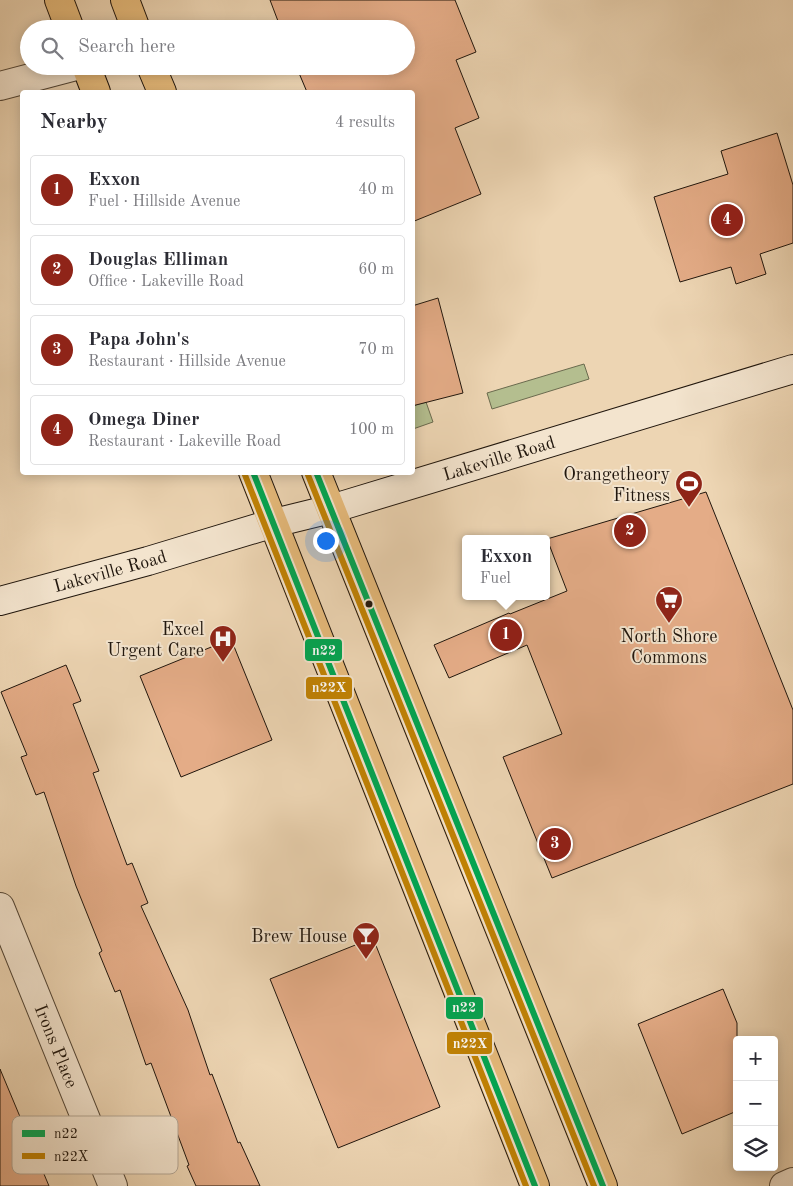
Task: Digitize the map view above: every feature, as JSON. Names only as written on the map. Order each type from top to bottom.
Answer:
[{"type":"main road","points":[[59,0],[67,20]]},
{"type":"main road","points":[[124,0],[132,20]]},
{"type":"main road","points":[[0,86],[42,75]]},
{"type":"main road","points":[[89,75],[95,90]]},
{"type":"main road","points":[[155,75],[161,90]]},
{"type":"main road","name":"Lakeville Road","points":[[0,602],[148,561],[274,523],[331,509],[793,369]]},
{"type":"main road","points":[[254,475],[535,1186]]},
{"type":"main road","points":[[317,475],[603,1186]]},
{"type":"main road","name":"Irons Place","points":[[0,907],[85,1116]]},
{"type":"main road","name":"Irons Place","points":[[108,1174],[113,1186]]},
{"type":"main road","points":[[784,1186],[793,1182]]},
{"type":"green space","points":[[584,364],[589,379],[492,409],[487,393]]},
{"type":"green space","points":[[426,402],[433,422],[415,428],[415,405]]},
{"type":"building","points":[[270,0],[455,0],[476,52],[456,60],[479,118],[455,128],[481,194],[415,221],[415,90],[306,90],[300,75],[415,75],[415,20],[278,20]]},
{"type":"building","points":[[777,133],[793,185],[793,243],[760,254],[766,274],[736,284],[731,267],[680,282],[654,197],[728,174],[721,151]]},
{"type":"building","points":[[438,298],[463,393],[415,405],[415,305]]},
{"type":"building","name":"North Shore Commons","points":[[706,492],[793,710],[793,784],[552,878],[503,757],[562,734],[527,645],[449,678],[434,645],[509,613],[545,600],[550,600],[550,598],[567,591],[550,547],[550,538]]},
{"type":"building","points":[[231,639],[272,740],[181,777],[140,676]]},
{"type":"building","points":[[66,665],[81,701],[73,704],[99,771],[93,773],[127,865],[132,863],[148,903],[141,906],[188,1010],[210,1075],[212,1074],[238,1143],[240,1142],[260,1186],[196,1186],[187,1166],[189,1165],[178,1135],[178,1116],[171,1116],[151,1063],[146,1065],[120,990],[115,992],[99,953],[102,951],[76,886],[44,792],[36,795],[21,757],[27,755],[1,692]]},
{"type":"building","points":[[373,938],[440,1107],[338,1148],[270,979]]},
{"type":"building","points":[[723,989],[737,1023],[737,1036],[733,1036],[733,1113],[682,1134],[638,1024]]},
{"type":"building","points":[[0,1069],[20,1116],[12,1116],[12,1174],[44,1174],[49,1186],[0,1186]]},
{"type":"transit line","name":"n22X","points":[[245,475],[526,1186]]},
{"type":"transit line","name":"n22","points":[[254,475],[535,1186]]},
{"type":"transit line","name":"n22X","points":[[308,475],[594,1186]]},
{"type":"transit line","name":"n22","points":[[317,475],[603,1186]]},
{"type":"place","name":"Omega Diner","points":[[727,220]]},
{"type":"place","name":"Orangetheory Fitness","points":[[689,508]]},
{"type":"place","name":"Douglas Elliman","points":[[630,531]]},
{"type":"place","name":"North Shore Commons","points":[[669,624]]},
{"type":"place","name":"Exxon","points":[[506,635]]},
{"type":"place","name":"Excel Urgent Care","points":[[223,663]]},
{"type":"place","name":"Papa John's","points":[[555,844]]},
{"type":"place","name":"Brew House","points":[[366,960]]}]
